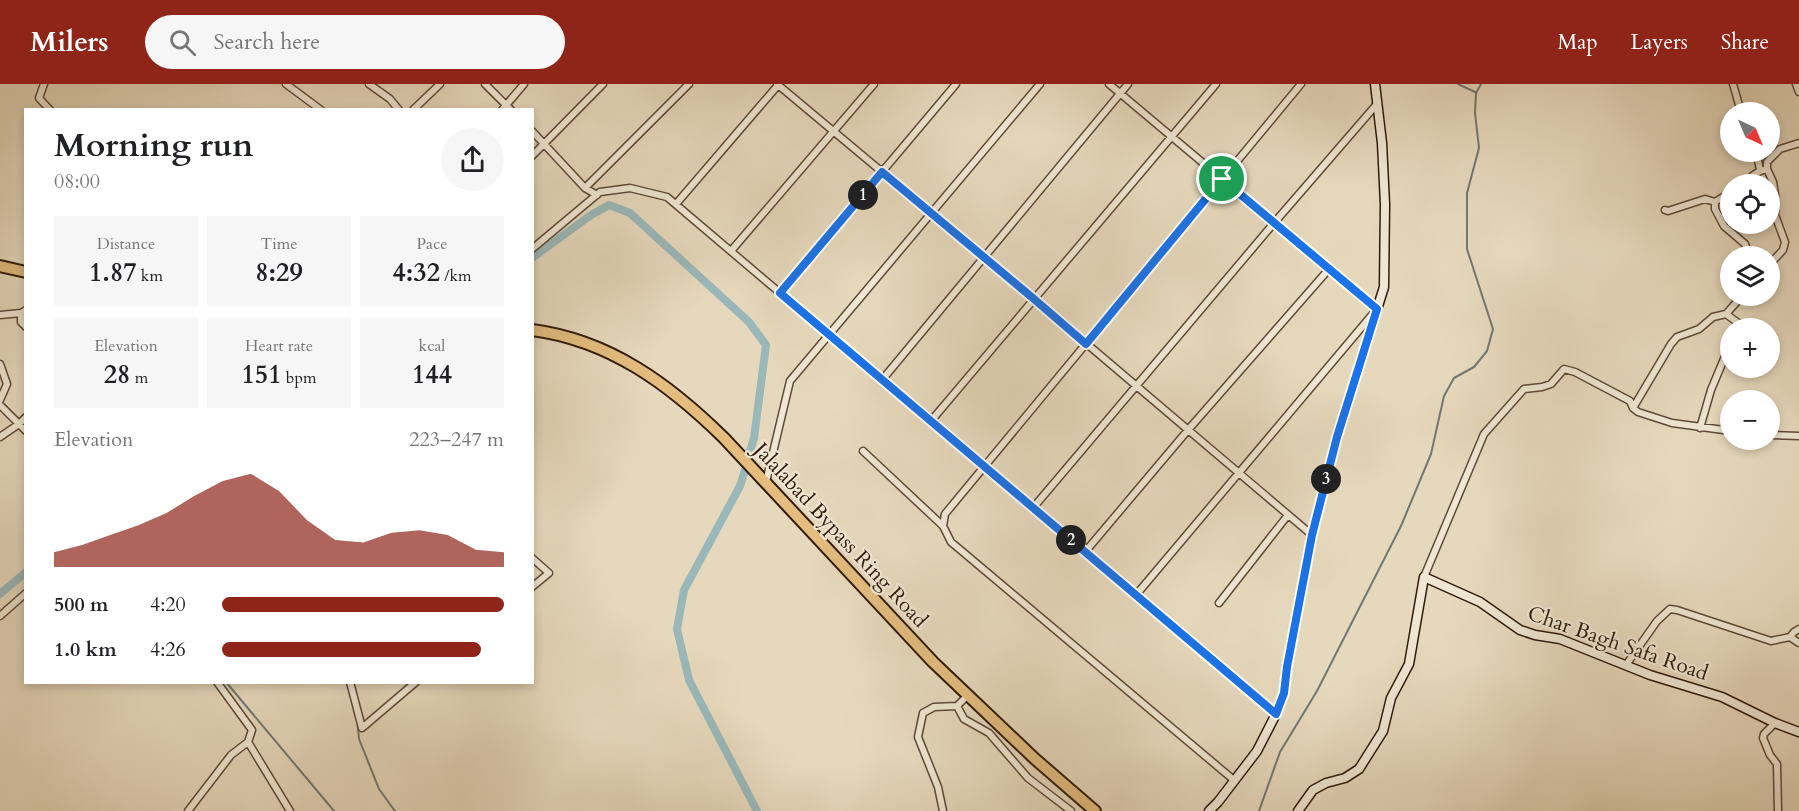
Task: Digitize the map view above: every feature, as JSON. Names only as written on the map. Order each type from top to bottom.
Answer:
[{"type":"highway","points":[[0,266],[24,272]]},
{"type":"highway","name":"Jalalabad Bypass Ring Road","points":[[534,330],[575,338],[611,352],[660,382],[692,407],[933,662],[1035,759],[1095,811]]},
{"type":"street","points":[[44,84],[39,98],[48,108]]},
{"type":"street","points":[[286,84],[318,108]]},
{"type":"street","points":[[369,84],[390,99],[397,108]]},
{"type":"street","points":[[415,108],[440,84]]},
{"type":"street","points":[[485,84],[506,108]]},
{"type":"street","points":[[506,108],[507,102],[524,84]]},
{"type":"street","points":[[534,154],[603,84]]},
{"type":"street","points":[[585,189],[689,84]]},
{"type":"street","points":[[676,204],[778,84],[1312,535]]},
{"type":"street","points":[[731,251],[874,84]]},
{"type":"street","points":[[780,293],[956,84]]},
{"type":"street","points":[[766,483],[790,381],[1040,84]]},
{"type":"street","points":[[1109,84],[1377,309]]},
{"type":"street","points":[[882,380],[1128,84]]},
{"type":"street","points":[[931,421],[1216,84]]},
{"type":"street","points":[[943,526],[945,514],[1301,84]]},
{"type":"street","points":[[1209,811],[1257,751],[1284,693],[1312,535],[1337,437],[1384,287],[1385,204],[1382,143],[1375,84]]},
{"type":"street","points":[[1733,84],[1738,102]]},
{"type":"street","points":[[1796,84],[1799,92]]},
{"type":"street","points":[[1033,508],[1377,104]]},
{"type":"street","points":[[534,133],[585,189],[597,195]]},
{"type":"street","points":[[1758,174],[1780,149],[1799,143]]},
{"type":"street","points":[[1759,162],[1773,182],[1775,215],[1785,242],[1780,253]]},
{"type":"street","points":[[534,247],[600,192],[630,188],[668,197],[1276,714]]},
{"type":"street","points":[[1665,210],[1705,200],[1715,202],[1720,199]]},
{"type":"street","points":[[1715,202],[1715,209],[1724,226],[1746,246]]},
{"type":"street","points":[[1085,552],[1329,269]]},
{"type":"street","points":[[1633,408],[1677,337],[1699,329],[1713,317],[1726,314],[1733,306]]},
{"type":"street","points":[[1136,595],[1377,309]]},
{"type":"street","points":[[0,315],[23,311],[21,322],[24,325]]},
{"type":"street","points":[[1726,314],[1730,318]]},
{"type":"street","points":[[0,364],[7,384],[0,400]]},
{"type":"street","points":[[1700,428],[1720,368]]},
{"type":"street","points":[[1298,811],[1313,790],[1326,783],[1345,778],[1359,769],[1383,731],[1391,698],[1409,664],[1424,577],[1484,434],[1524,389],[1551,384],[1564,369],[1575,372],[1630,401],[1638,412],[1672,423],[1720,430]]},
{"type":"street","points":[[0,405],[24,429]]},
{"type":"street","points":[[0,437],[24,419]]},
{"type":"street","points":[[1780,435],[1799,436]]},
{"type":"street","points":[[863,451],[943,526],[951,542],[1234,781]]},
{"type":"street","points":[[1219,603],[1288,515]]},
{"type":"street","points":[[534,560],[549,573],[534,584]]},
{"type":"street","name":"Char Bagh Safa Road","points":[[1424,577],[1480,602],[1520,630],[1560,639],[1650,675],[1722,697],[1799,732]]},
{"type":"street","points":[[0,616],[24,595]]},
{"type":"street","points":[[1626,665],[1657,621],[1670,609],[1677,609],[1771,641],[1790,638],[1799,642]]},
{"type":"street","points":[[1790,638],[1799,629]]},
{"type":"street","points":[[188,811],[231,755],[248,742],[252,730],[218,684]]},
{"type":"street","points":[[351,684],[362,728],[414,684]]},
{"type":"street","points":[[943,811],[938,787],[918,737],[922,713],[934,707],[957,706],[967,696]]},
{"type":"street","points":[[957,706],[964,719],[989,733],[1029,778],[1071,811]]},
{"type":"street","points":[[1775,723],[1763,738],[1770,755],[1777,764],[1778,811]]},
{"type":"street","points":[[248,742],[290,811]]},
{"type":"waterway","points":[[1458,84],[1475,92]]},
{"type":"waterway","points":[[1259,811],[1280,752],[1317,691],[1401,526],[1431,454],[1444,396],[1454,378],[1474,367],[1487,351],[1493,329],[1467,249],[1467,193],[1479,148],[1475,113],[1476,93],[1481,84]]},
{"type":"waterway","points":[[534,257],[591,215],[609,205],[630,213],[749,322],[766,345],[754,438],[749,455]]},
{"type":"waterway","points":[[745,470],[740,486],[684,590],[677,629],[689,680],[757,811]]},
{"type":"waterway","points":[[0,594],[24,574]]},
{"type":"waterway","points":[[228,684],[334,811]]},
{"type":"waterway","points":[[357,718],[359,739],[379,789],[395,811]]},
{"type":"route","points":[[882,172],[1086,344],[1222,179],[1377,309],[1337,437],[1312,535],[1284,693],[1276,714],[780,293],[882,172]]}]
